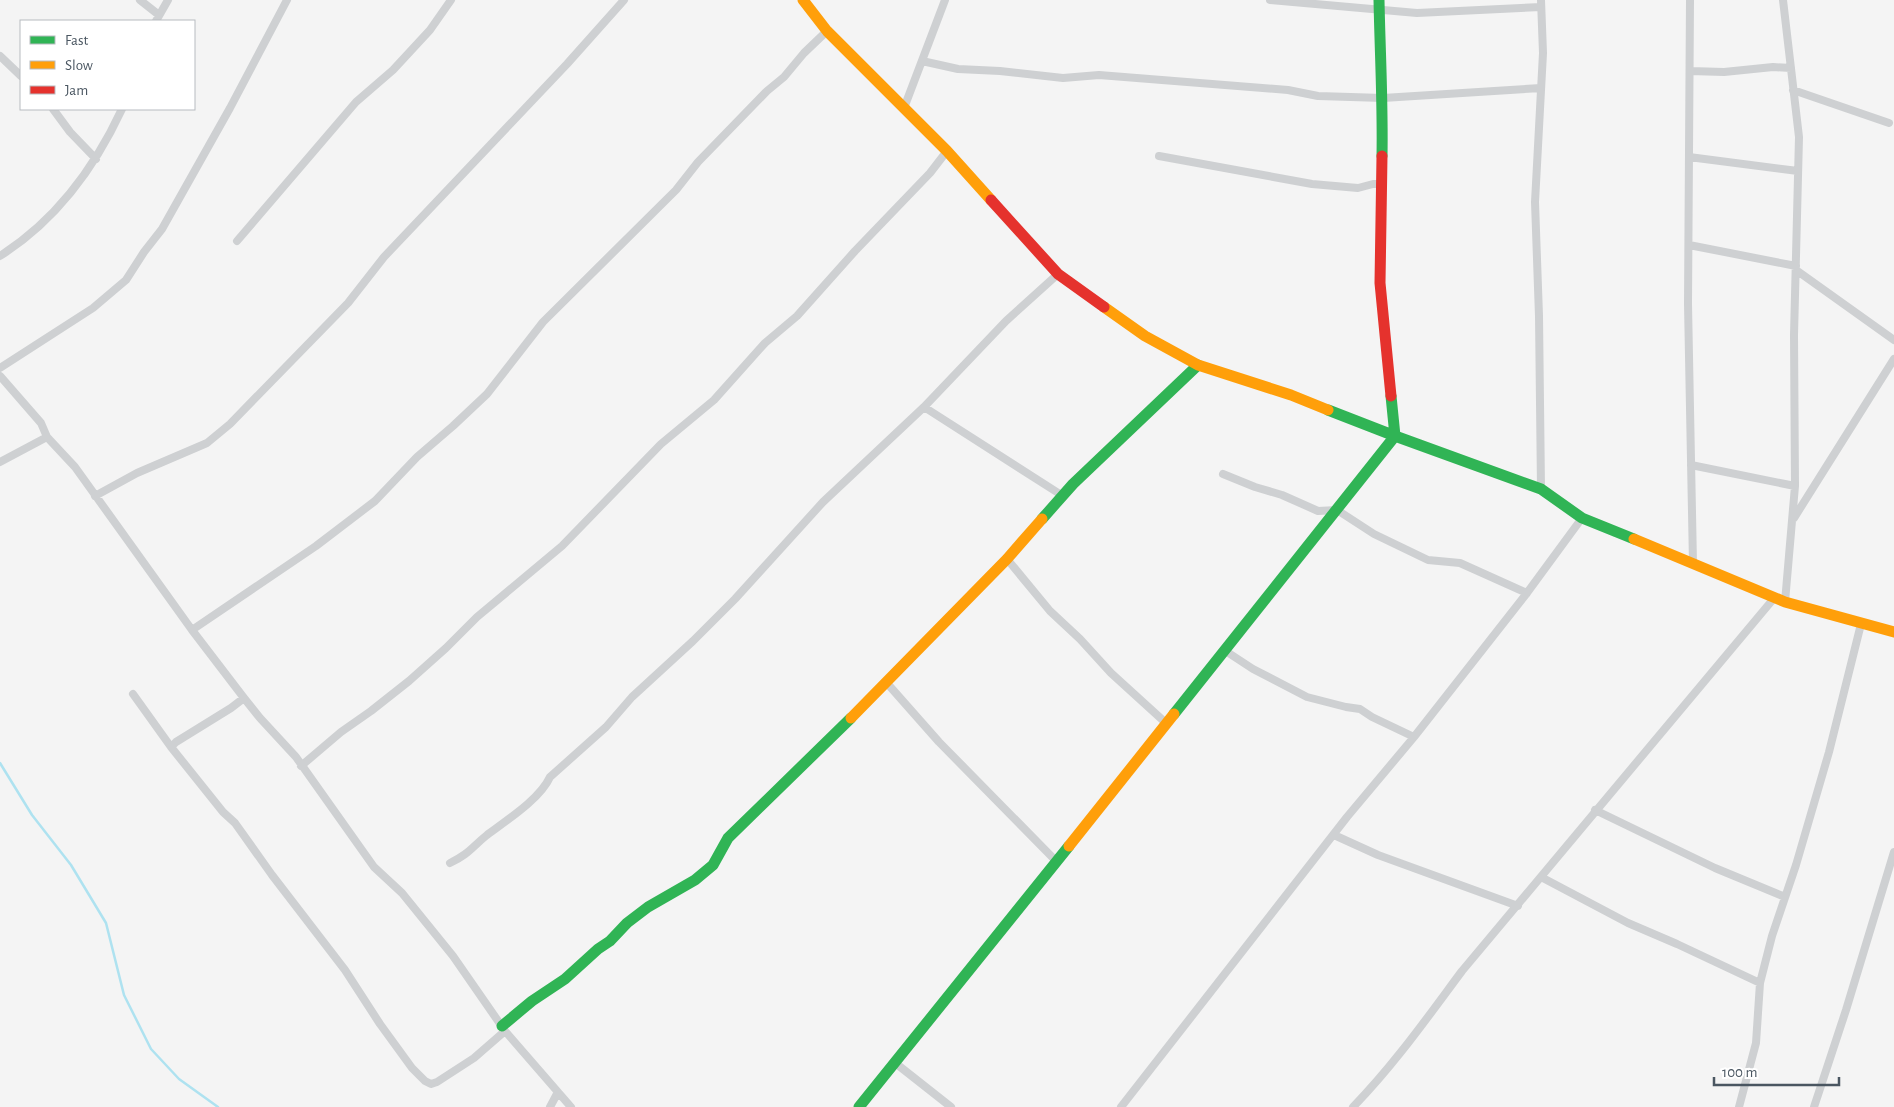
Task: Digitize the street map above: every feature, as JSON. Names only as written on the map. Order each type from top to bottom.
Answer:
[{"type":"street","points":[[140,0],[158,18],[168,0]]},
{"type":"street","points":[[0,368],[93,308],[126,280],[162,228],[230,108],[287,0]]},
{"type":"street","points":[[237,241],[356,102],[393,70],[430,30],[451,0]]},
{"type":"street","points":[[95,496],[137,473],[207,443],[230,424],[348,302],[384,257],[487,149],[523,108],[568,64],[624,0]]},
{"type":"street","points":[[904,108],[945,0]]},
{"type":"street","points":[[1270,0],[1379,5],[1417,13],[1541,4],[1543,53],[1535,202],[1539,316],[1541,490]]},
{"type":"street","points":[[1690,0],[1689,245],[1693,564]]},
{"type":"street","points":[[1353,1107],[1375,1084],[1414,1036],[1462,971],[1596,810],[1780,599],[1793,520],[1795,486],[1799,137],[1783,0]]},
{"type":"street","points":[[807,2],[827,31],[947,151],[1058,274],[1145,336],[1198,365],[1291,395],[1541,490],[1582,518],[1780,599],[1894,632]]},
{"type":"street","points":[[859,1107],[1167,724],[1224,650],[1267,599],[1395,436],[1380,283],[1383,98],[1379,5]]},
{"type":"street","points":[[192,630],[316,546],[374,501],[417,457],[487,394],[543,322],[676,190],[698,162],[754,104],[784,77],[804,52],[827,31]]},
{"type":"street","points":[[0,56],[20,75]]},
{"type":"street","points":[[922,61],[958,69],[1000,71],[1063,78],[1099,74],[1288,90],[1318,96],[1383,98],[1541,88]]},
{"type":"street","points":[[1690,71],[1724,72],[1773,67],[1791,68]]},
{"type":"street","points":[[1793,90],[1889,123]]},
{"type":"street","points":[[54,110],[70,132],[96,158]]},
{"type":"street","points":[[0,256],[47,219],[79,183],[96,158],[122,110]]},
{"type":"street","points":[[301,766],[341,732],[371,711],[446,648],[477,617],[562,546],[661,444],[714,400],[765,343],[797,316],[855,251],[930,173],[947,151]]},
{"type":"street","points":[[1159,156],[1312,184],[1358,188],[1382,184]]},
{"type":"street","points":[[1689,157],[1798,171]]},
{"type":"street","points":[[1689,245],[1796,268],[1894,340]]},
{"type":"street","points":[[450,863],[472,850],[545,787],[550,777],[606,727],[632,697],[693,641],[734,599],[823,502],[924,407],[1006,321],[1058,274]]},
{"type":"street","points":[[1793,520],[1894,359]]},
{"type":"street","points":[[133,694],[171,747],[223,812],[235,823],[272,875],[345,970],[412,1068],[425,1081],[431,1084],[438,1082],[474,1058],[532,1001],[565,979],[598,949],[610,941],[627,922],[648,907],[695,880],[712,865],[728,838],[1007,559],[1063,496],[1141,418],[1198,365]]},
{"type":"street","points":[[0,376],[41,423],[47,437],[74,467],[192,630],[244,698],[296,757],[374,867],[402,893],[453,956],[503,1028],[571,1107]]},
{"type":"street","points":[[924,407],[1063,496]]},
{"type":"street","points":[[0,462],[47,437]]},
{"type":"street","points":[[1692,465],[1795,486]]},
{"type":"street","points":[[1223,474],[1255,487],[1282,495],[1318,511],[1337,510],[1374,534],[1428,560],[1460,563],[1527,593]]},
{"type":"street","points":[[1121,1107],[1527,593],[1582,518]]},
{"type":"street","points":[[1007,559],[1050,611],[1080,639],[1111,673],[1167,724]]},
{"type":"street","points":[[1739,1107],[1756,1043],[1760,983],[1772,936],[1796,865],[1829,752],[1861,624]]},
{"type":"street","points":[[1224,650],[1253,669],[1307,696],[1360,709],[1372,717],[1414,737]]},
{"type":"street","points":[[886,682],[939,742],[1056,861]]},
{"type":"street","points":[[171,747],[244,698]]},
{"type":"street","points":[[1596,810],[1715,868],[1785,897]]},
{"type":"street","points":[[1334,835],[1378,855],[1518,906]]},
{"type":"street","points":[[1816,1106],[1894,852]]},
{"type":"street","points":[[1541,877],[1628,923],[1760,983]]},
{"type":"street","points":[[894,1062],[951,1107]]},
{"type":"street","points":[[550,1107],[558,1092]]},
{"type":"waterway","points":[[0,763],[32,815],[71,865],[106,923],[124,995],[151,1049],[179,1079],[218,1107]]},
{"type":"traffic: fast","points":[[1379,0],[1382,156]]},
{"type":"traffic: fast","points":[[1042,519],[1073,484],[1198,365]]},
{"type":"traffic: fast","points":[[1174,714],[1395,436],[1391,396]]},
{"type":"traffic: fast","points":[[1328,410],[1541,489],[1582,518],[1634,539]]},
{"type":"traffic: fast","points":[[502,1026],[532,1001],[565,979],[598,949],[610,941],[627,923],[648,907],[695,880],[713,865],[728,838],[851,718]]},
{"type":"traffic: fast","points":[[859,1107],[1069,846]]},
{"type":"traffic: slow","points":[[803,0],[827,31],[947,151],[991,200]]},
{"type":"traffic: slow","points":[[1104,307],[1145,336],[1198,365],[1291,395],[1328,410]]},
{"type":"traffic: slow","points":[[851,718],[1007,559],[1042,519]]},
{"type":"traffic: slow","points":[[1634,539],[1785,602],[1894,632]]},
{"type":"traffic: slow","points":[[1069,846],[1174,714]]},
{"type":"traffic: jam","points":[[1382,156],[1380,283],[1391,396]]},
{"type":"traffic: jam","points":[[991,200],[1058,274],[1104,307]]}]
